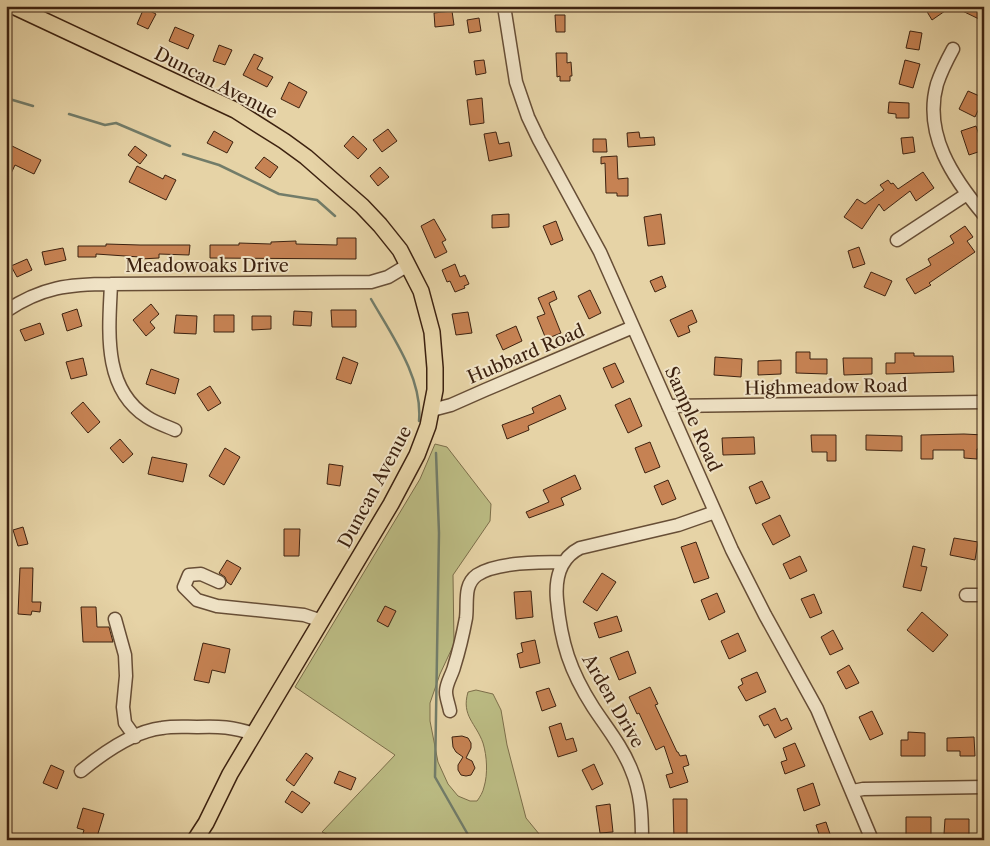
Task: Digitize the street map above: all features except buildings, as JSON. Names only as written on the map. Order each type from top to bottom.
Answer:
[{"type":"main road","name":"Duncan Avenue","points":[[13,6],[235,110],[306,157],[362,206],[400,250],[421,291],[432,332],[435,368],[435,390],[432,410],[423,441],[410,469],[230,774],[206,823],[195,840]]},
{"type":"street","name":"Sample Road","points":[[504,6],[511,57],[521,99],[539,140],[600,252],[715,512],[750,586],[817,709],[872,840]]},
{"type":"street","points":[[953,49],[937,85],[933,109],[934,122],[941,150],[953,174],[984,215]]},
{"type":"street","points":[[897,240],[967,194]]},
{"type":"street","name":"Meadowoaks Drive","points":[[6,311],[27,299],[55,288],[85,284],[371,282],[388,277],[408,265]]},
{"type":"street","points":[[111,284],[111,353],[115,377],[120,390],[129,402],[148,418],[175,430]]},
{"type":"street","name":"Hubbard Road","points":[[432,410],[459,401],[633,327]]},
{"type":"street","name":"Highmeadow Road","points":[[668,406],[984,402]]},
{"type":"street","points":[[450,711],[446,692],[454,669],[466,616],[467,592],[471,580],[481,572],[503,566],[526,563],[564,562],[568,556],[580,548],[678,525],[715,512]]},
{"type":"street","name":"Arden Drive","points":[[564,562],[558,576],[557,595],[566,654],[582,689],[625,756],[631,769],[640,796],[642,840]]},
{"type":"street","points":[[219,582],[201,574],[189,575],[184,587],[197,600],[217,606],[304,615],[316,619],[319,625]]},
{"type":"street","points":[[966,595],[984,595]]},
{"type":"street","points":[[115,619],[125,655],[124,723],[135,737]]},
{"type":"street","points":[[81,771],[112,748],[160,728],[235,728],[254,734]]},
{"type":"street","points":[[853,791],[863,789],[984,787]]},
{"type":"green space","points":[[435,444],[447,447],[491,504],[490,521],[453,575],[454,644],[440,674],[430,703],[430,721],[438,762],[448,784],[458,796],[470,801],[477,801],[482,793],[485,782],[486,759],[483,743],[470,719],[466,700],[468,692],[476,690],[493,694],[501,710],[507,745],[526,818],[544,840],[340,840],[322,832],[395,755],[295,687],[420,479]]},
{"type":"waterway","points":[[6,98],[33,106]]},
{"type":"waterway","points":[[69,114],[105,125],[116,123],[170,146]]},
{"type":"waterway","points":[[183,154],[219,165],[279,194],[317,200],[335,216]]},
{"type":"waterway","points":[[371,299],[396,342],[411,373],[419,405],[419,421]]},
{"type":"waterway","points":[[436,453],[439,533],[435,777],[471,840]]}]
